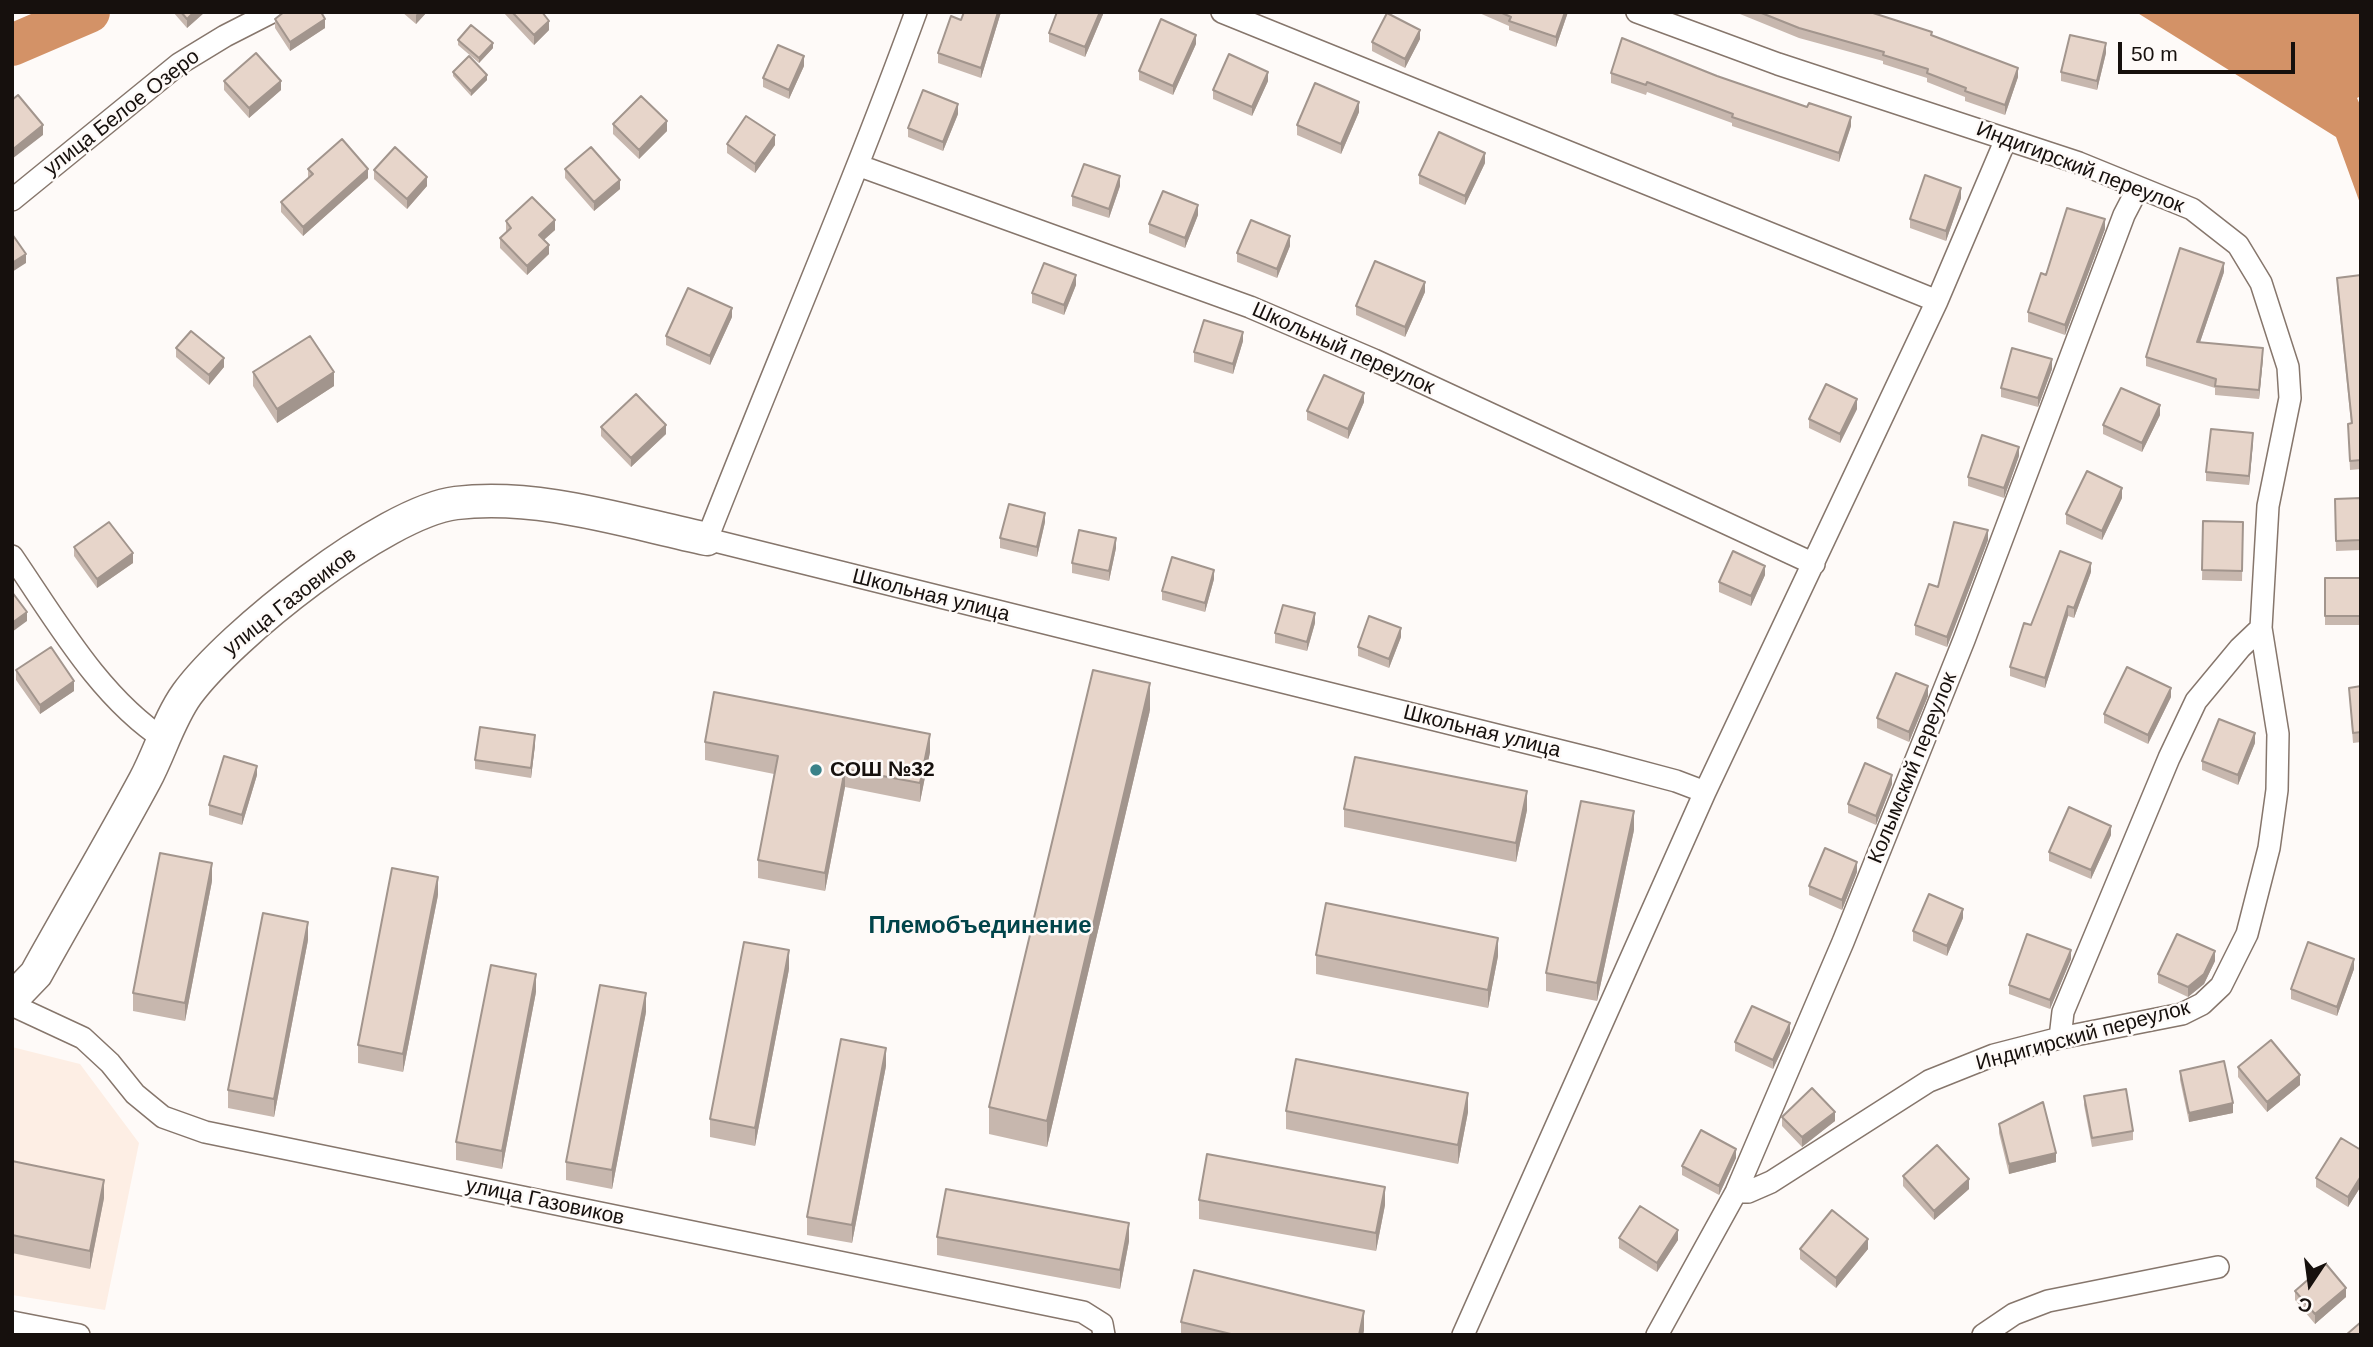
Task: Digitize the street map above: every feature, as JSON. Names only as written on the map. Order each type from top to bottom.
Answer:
[{"type":"street","name":"улица Белое Озеро","points":[[12,200],[179,64],[272,12]]},
{"type":"street","points":[[707,539],[860,166],[916,12]]},
{"type":"street","points":[[1222,12],[1937,301]]},
{"type":"street","name":"Индигирский переулок","points":[[1637,12],[1778,64],[2006,139],[2192,209],[2238,245],[2260,283],[2288,367],[2290,398],[2268,506],[2261,628],[2278,734],[2277,790],[2269,848],[2247,934],[2221,986],[2202,1004],[2182,1014],[2060,1038],[1994,1055],[1929,1081],[1782,1175],[1748,1192],[1736,1192]]},
{"type":"street","points":[[1463,1335],[1704,792],[1937,301],[2006,139]]},
{"type":"street","name":"Школьный переулок","points":[[860,166],[1250,307],[1374,360],[1814,564]]},
{"type":"street","name":"Колымский переулок","points":[[1657,1335],[1736,1192],[1843,942],[1964,640],[2124,215],[2138,188]]},
{"type":"street","name":"улица Газовиков","points":[[12,999],[36,974],[165,740],[186,695],[226,650],[365,543],[431,509],[490,502],[543,506],[707,539]]},
{"type":"street","name":"Школьная улица","points":[[707,539],[1610,763],[1676,781],[1704,792]]},
{"type":"street","points":[[12,556],[86,661],[125,707],[165,740]]},
{"type":"street","points":[[2060,1038],[2063,1012],[2169,758],[2191,713],[2240,648],[2261,628]]},
{"type":"street","name":"улица Газовиков","points":[[12,1005],[83,1038],[110,1063],[135,1094],[163,1117],[205,1132],[1083,1312],[1102,1324],[1104,1335]]},
{"type":"street","points":[[1983,1335],[2014,1314],[2048,1301],[2218,1267]]},
{"type":"street","points":[[12,1322],[79,1335]]},
{"type":"shaded area","points":[[2136,12],[2361,12],[2361,96],[2357,98],[2361,107],[2361,206],[2336,137]]},
{"type":"shaded area","points":[[12,1047],[80,1064],[139,1143],[105,1310],[12,1295]]},
{"type":"building","points":[[181,12],[194,12],[187,19]]},
{"type":"building","points":[[284,12],[321,12],[325,19],[290,42],[275,19]]},
{"type":"building","points":[[512,12],[542,12],[549,21],[534,35]]},
{"type":"building","points":[[964,12],[998,12],[981,68],[938,53],[951,16],[961,20]]},
{"type":"building","points":[[1057,12],[1100,12],[1085,47],[1049,33]]},
{"type":"building","points":[[1500,12],[1565,12],[1556,37],[1509,21],[1511,17]]},
{"type":"building","points":[[1759,12],[1870,12],[1932,32],[1931,35],[2018,68],[2005,105],[1965,91],[1966,88],[1927,73],[1928,69],[1883,55],[1884,52],[1799,28]]},
{"type":"building","points":[[1387,13],[1420,30],[1405,59],[1372,42]]},
{"type":"building","points":[[1161,19],[1196,35],[1173,86],[1139,71]]},
{"type":"building","points":[[471,25],[493,43],[479,58],[458,40]]},
{"type":"building","points":[[2070,35],[2106,43],[2097,81],[2061,72]]},
{"type":"building","points":[[1622,38],[1717,76],[1807,107],[1809,103],[1851,117],[1839,153],[1732,117],[1733,114],[1647,82],[1646,85],[1611,73]]},
{"type":"building","points":[[778,45],[804,56],[789,90],[763,78]]},
{"type":"building","points":[[256,53],[281,81],[249,108],[224,81]]},
{"type":"building","points":[[1229,54],[1268,72],[1252,107],[1213,90]]},
{"type":"building","points":[[469,56],[487,75],[471,91],[453,72]]},
{"type":"building","points":[[1315,83],[1359,102],[1341,144],[1297,125]]},
{"type":"building","points":[[923,90],[958,104],[943,142],[908,128]]},
{"type":"building","points":[[18,95],[43,125],[12,150],[12,100]]},
{"type":"building","points":[[641,96],[667,121],[639,150],[613,124]]},
{"type":"building","points":[[746,116],[775,135],[755,164],[727,144]]},
{"type":"building","points":[[1439,132],[1485,153],[1465,196],[1419,175]]},
{"type":"building","points":[[342,139],[368,169],[303,227],[281,202],[313,174],[308,169]]},
{"type":"building","points":[[395,147],[427,177],[407,199],[374,170]]},
{"type":"building","points":[[591,147],[620,180],[594,202],[565,169]]},
{"type":"building","points":[[1084,164],[1120,176],[1109,209],[1072,196]]},
{"type":"building","points":[[1925,175],[1961,188],[1946,231],[1910,219]]},
{"type":"building","points":[[1163,191],[1198,205],[1185,238],[1149,224]]},
{"type":"building","points":[[532,197],[555,220],[539,235],[549,245],[527,266],[500,238],[511,228],[506,221]]},
{"type":"building","points":[[2067,208],[2105,219],[2065,325],[2028,312],[2041,273],[2046,275]]},
{"type":"building","points":[[1251,220],[1290,236],[1277,269],[1237,253]]},
{"type":"building","points":[[12,234],[26,254],[12,263]]},
{"type":"building","points":[[2180,248],[2224,263],[2197,342],[2263,348],[2259,390],[2215,386],[2216,379],[2146,357]]},
{"type":"building","points":[[1375,261],[1425,282],[1405,327],[1356,306]]},
{"type":"building","points":[[1044,263],[1076,275],[1064,305],[1032,293]]},
{"type":"building","points":[[2361,275],[2361,460],[2350,461],[2348,424],[2352,423],[2337,278]]},
{"type":"building","points":[[688,288],[732,308],[710,356],[666,336]]},
{"type":"building","points":[[1204,320],[1243,332],[1233,364],[1194,352]]},
{"type":"building","points":[[191,331],[224,358],[209,375],[176,348]]},
{"type":"building","points":[[310,336],[334,372],[277,409],[253,372]]},
{"type":"building","points":[[2012,348],[2052,359],[2038,398],[2001,388]]},
{"type":"building","points":[[1324,375],[1364,393],[1348,429],[1307,411]]},
{"type":"building","points":[[1826,384],[1857,399],[1840,434],[1809,419]]},
{"type":"building","points":[[2121,388],[2160,405],[2142,443],[2103,425]]},
{"type":"building","points":[[636,394],[666,425],[631,458],[601,427]]},
{"type":"building","points":[[2211,429],[2253,433],[2249,476],[2206,472]]},
{"type":"building","points":[[1982,435],[2019,447],[2004,488],[1968,477]]},
{"type":"building","points":[[2087,471],[2122,488],[2102,531],[2066,514]]},
{"type":"building","points":[[2361,498],[2361,540],[2336,541],[2335,499]]},
{"type":"building","points":[[1009,504],[1045,513],[1037,547],[1000,538]]},
{"type":"building","points":[[2203,521],[2243,522],[2242,571],[2202,570]]},
{"type":"building","points":[[109,522],[133,553],[97,579],[74,547]]},
{"type":"building","points":[[1954,522],[1988,530],[1947,637],[1915,625],[1929,584],[1938,587]]},
{"type":"building","points":[[1079,530],[1116,538],[1109,571],[1072,563]]},
{"type":"building","points":[[1733,551],[1765,566],[1751,596],[1719,582]]},
{"type":"building","points":[[2060,551],[2091,563],[2074,608],[2068,606],[2045,678],[2010,667],[2024,623],[2031,625]]},
{"type":"building","points":[[1172,557],[1214,570],[1205,603],[1162,591]]},
{"type":"building","points":[[2325,578],[2361,578],[2361,616],[2325,616]]},
{"type":"building","points":[[12,592],[27,612],[12,623]]},
{"type":"building","points":[[1283,605],[1315,613],[1307,642],[1275,633]]},
{"type":"building","points":[[1369,616],[1401,628],[1389,659],[1358,647]]},
{"type":"building","points":[[51,647],[74,681],[40,705],[16,670]]},
{"type":"building","points":[[2127,667],[2171,688],[2148,735],[2104,714]]},
{"type":"building","points":[[1093,670],[1150,683],[1047,1121],[989,1107]]},
{"type":"building","points":[[1896,673],[1928,686],[1909,732],[1877,718]]},
{"type":"building","points":[[2361,686],[2361,732],[2353,733],[2349,688]]},
{"type":"building","points":[[714,692],[930,734],[920,783],[845,769],[825,873],[758,860],[778,756],[705,742]]},
{"type":"building","points":[[2219,719],[2255,733],[2238,775],[2202,761]]},
{"type":"building","points":[[480,727],[535,735],[531,768],[475,760]]},
{"type":"building","points":[[224,756],[257,766],[242,815],[209,805]]},
{"type":"building","points":[[1355,757],[1527,791],[1516,843],[1344,809]]},
{"type":"building","points":[[1865,763],[1892,775],[1876,816],[1848,804]]},
{"type":"building","points":[[1581,801],[1634,811],[1597,983],[1546,973]]},
{"type":"building","points":[[2069,807],[2111,826],[2091,870],[2049,852]]},
{"type":"building","points":[[1825,848],[1857,862],[1842,900],[1809,886]]},
{"type":"building","points":[[160,853],[212,863],[185,1003],[133,993]]},
{"type":"building","points":[[392,868],[438,877],[403,1054],[358,1045]]},
{"type":"building","points":[[1929,894],[1963,909],[1947,946],[1913,931]]},
{"type":"building","points":[[1326,903],[1498,938],[1488,990],[1316,955]]},
{"type":"building","points":[[263,913],[308,922],[274,1099],[228,1090]]},
{"type":"building","points":[[2027,934],[2071,950],[2050,1000],[2009,985]]},
{"type":"building","points":[[2177,934],[2215,951],[2204,974],[2188,987],[2158,974]]},
{"type":"building","points":[[744,942],[789,950],[755,1128],[710,1119]]},
{"type":"building","points":[[2308,942],[2354,959],[2337,1007],[2291,989]]},
{"type":"building","points":[[491,965],[536,974],[502,1151],[456,1142]]},
{"type":"building","points":[[600,985],[646,993],[612,1170],[566,1162]]},
{"type":"building","points":[[1752,1006],[1790,1023],[1773,1060],[1735,1042]]},
{"type":"building","points":[[841,1039],[886,1048],[852,1225],[807,1217]]},
{"type":"building","points":[[2271,1040],[2300,1075],[2267,1102],[2238,1067]]},
{"type":"building","points":[[1296,1059],[1468,1093],[1458,1145],[1286,1111]]},
{"type":"building","points":[[2224,1061],[2233,1103],[2189,1113],[2180,1071]]},
{"type":"building","points":[[1812,1088],[1835,1112],[1802,1137],[1782,1117]]},
{"type":"building","points":[[2126,1089],[2133,1131],[2092,1138],[2084,1096]]},
{"type":"building","points":[[2043,1102],[2056,1153],[2009,1164],[1999,1124]]},
{"type":"building","points":[[1701,1130],[1736,1149],[1719,1186],[1682,1166]]},
{"type":"building","points":[[2341,1138],[2361,1150],[2361,1176],[2348,1197],[2316,1178]]},
{"type":"building","points":[[1937,1145],[1969,1179],[1934,1211],[1903,1176]]},
{"type":"building","points":[[1207,1154],[1385,1187],[1376,1233],[1199,1200]]},
{"type":"building","points":[[12,1161],[104,1180],[90,1251],[12,1235]]},
{"type":"building","points":[[946,1189],[1129,1223],[1120,1270],[937,1237]]},
{"type":"building","points":[[1640,1206],[1678,1230],[1657,1263],[1619,1238]]},
{"type":"building","points":[[1832,1210],[1868,1239],[1836,1278],[1800,1249]]},
{"type":"building","points":[[2326,1264],[2346,1288],[2315,1314],[2295,1291]]},
{"type":"building","points":[[1194,1270],[1364,1311],[1359,1335],[1235,1335],[1181,1322]]},
{"type":"building","points":[[2361,1322],[2361,1335],[2346,1335]]},
{"type":"waterway","points":[[12,45],[89,12]]},
{"type":"place","name":"СОШ №32","points":[[816,770]]},
{"type":"district","name":"Племобъединение","points":[[980,926]]}]
